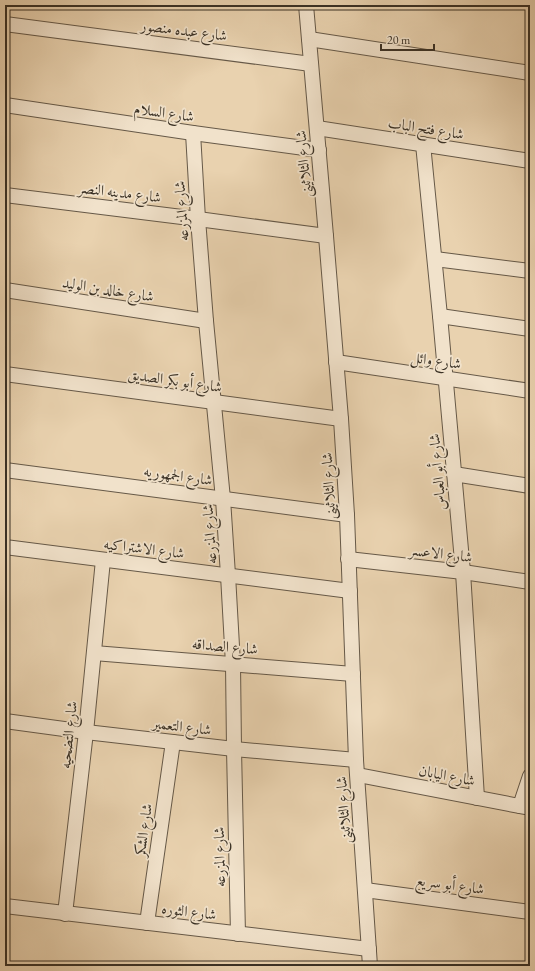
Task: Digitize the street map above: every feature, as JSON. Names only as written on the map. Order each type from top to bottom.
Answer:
[{"type":"street","name":"شارع الثلاثينى","points":[[306,5],[341,419],[350,591],[356,760],[370,966]]},
{"type":"street","name":"شارع عبده منصور","points":[[5,24],[311,64]]},
{"type":"street","points":[[309,39],[530,73]]},
{"type":"street","name":"شارع السلام","points":[[5,105],[319,150]]},
{"type":"street","name":"شارع فتح الباب","points":[[317,128],[530,161]]},
{"type":"street","name":"شارع المزرعه","points":[[193,133],[206,321],[223,499],[228,575],[233,664],[238,934]]},
{"type":"street","name":"شارع أبو العباس","points":[[423,144],[463,572],[477,798]]},
{"type":"street","name":"شارع مدينه النصر","points":[[5,195],[326,236]]},
{"type":"street","points":[[434,259],[530,271]]},
{"type":"street","name":"شارع خالد بن الوليد","points":[[5,290],[206,321]]},
{"type":"street","points":[[440,316],[530,329]]},
{"type":"street","name":"شارع وائل","points":[[336,362],[530,391]]},
{"type":"street","name":"شارع أبو بكر الصديق","points":[[5,374],[341,419]]},
{"type":"street","name":"شارع الجمهوريه","points":[[5,470],[346,515]]},
{"type":"street","points":[[454,474],[530,486]]},
{"type":"street","points":[[5,542],[5,559]]},
{"type":"street","name":"شارع الاشتراكيه","points":[[5,547],[350,591]]},
{"type":"street","name":"شارع الاعسر","points":[[348,559],[463,572],[530,582]]},
{"type":"street","name":"شارع التضحيه","points":[[65,914],[86,732],[103,560]]},
{"type":"street","name":"شارع الصداقه","points":[[94,653],[353,674]]},
{"type":"street","name":"شارع التعمير","points":[[5,722],[234,749],[356,760]]},
{"type":"street","name":"شارع الشكر","points":[[147,923],[173,742]]},
{"type":"street","name":"شارع اليابان","points":[[358,775],[525,807]]},
{"type":"street","points":[[525,807],[530,776]]},
{"type":"street","name":"شارع أبو سريع","points":[[365,890],[530,912]]},
{"type":"street","name":"شارع الثوره","points":[[5,906],[369,949]]}]
